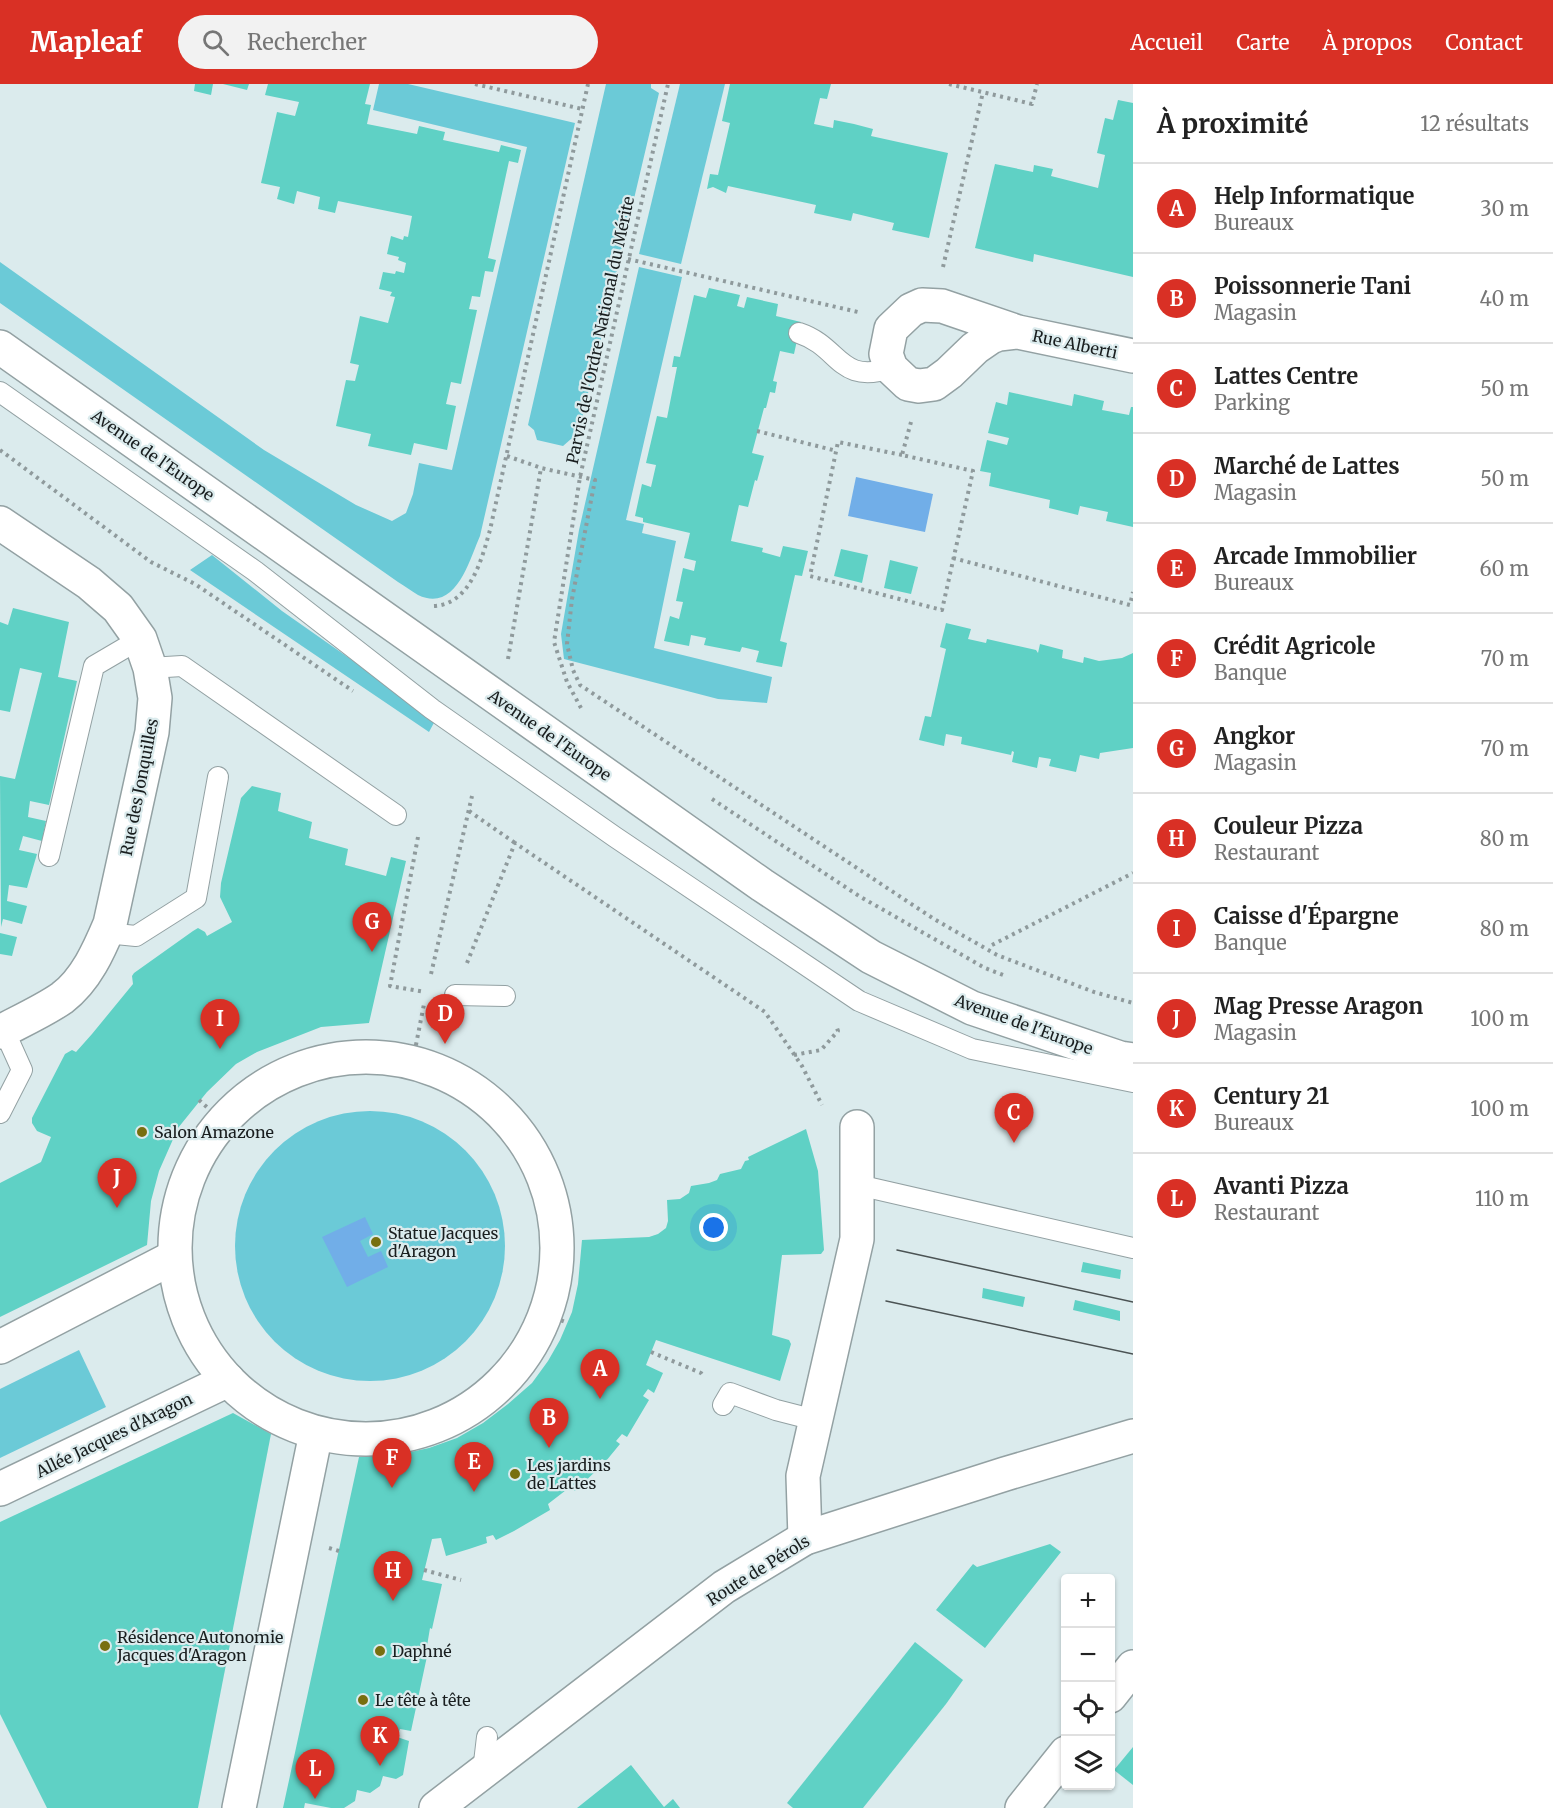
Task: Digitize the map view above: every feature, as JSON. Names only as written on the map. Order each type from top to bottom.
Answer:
[{"type":"street","name":"Rue Alberti","points":[[891,368],[886,354],[891,329],[911,310],[922,305],[942,306],[1018,332],[1133,356]]},
{"type":"street","name":"Rue Alberti","points":[[919,386],[934,384],[991,337],[1018,332]]},
{"type":"street","name":"Avenue de l'Europe","points":[[0,346],[762,885],[871,957],[972,1008],[1120,1058],[1133,1060]]},
{"type":"street","points":[[891,368],[908,384],[919,386]]},
{"type":"street","name":"Rue des Jonquilles","points":[[0,523],[89,583],[118,608],[145,653],[155,698],[152,732],[113,912],[98,952],[85,974],[63,998],[2,1031]]},
{"type":"street","points":[[353,1055],[413,1060],[463,1081],[505,1114],[537,1158],[555,1209],[558,1319],[494,1392],[455,1419],[410,1435],[363,1440],[316,1433],[268,1413],[228,1380],[200,1344],[182,1302],[174,1257],[180,1197],[204,1143],[223,1122],[244,1098],[295,1068],[353,1055]]},
{"type":"street","points":[[805,1538],[803,1476],[857,1239],[857,1128]]},
{"type":"street","points":[[0,1347],[174,1257]]},
{"type":"street","name":"Allée Jacques d'Aragon","points":[[0,1489],[228,1380]]},
{"type":"street","points":[[239,1808],[316,1433]]},
{"type":"street","name":"Route de Pérols","points":[[436,1808],[724,1587],[805,1538],[1005,1473],[1133,1436]]},
{"type":"street","points":[[1115,1690],[1133,1667]]},
{"type":"street","points":[[1022,1808],[1061,1758]]},
{"type":"lane","points":[[799,333],[815,338],[855,372],[873,374],[891,368]]},
{"type":"lane","points":[[0,392],[255,572],[442,715],[615,837],[860,1001],[972,1049],[1133,1082]]},
{"type":"lane","points":[[50,856],[94,666],[145,653],[182,666],[396,815]]},
{"type":"lane","points":[[106,933],[136,936],[196,898],[218,777]]},
{"type":"lane","points":[[455,995],[505,996]]},
{"type":"lane","points":[[0,1113],[22,1071],[2,1031]]},
{"type":"lane","points":[[858,1185],[1133,1248]]},
{"type":"lane","points":[[723,1405],[730,1393],[776,1410],[815,1420]]},
{"type":"lane","points":[[483,1772],[487,1737]]},
{"type":"path","points":[[475,84],[582,109]]},
{"type":"path","points":[[432,606],[440,606],[463,591],[478,570],[490,530],[588,84]]},
{"type":"path","name":"Parvis de l'Ordre National du Mérite","points":[[507,456],[541,468],[580,477],[668,84]]},
{"type":"path","points":[[949,84],[1032,104],[1037,84]]},
{"type":"path","points":[[942,272],[982,92]]},
{"type":"path","points":[[628,259],[867,314]]},
{"type":"path","points":[[902,455],[919,386]]},
{"type":"path","points":[[757,431],[837,451]]},
{"type":"path","points":[[838,441],[972,471],[942,610],[810,576],[837,451],[838,441]]},
{"type":"path","points":[[506,667],[541,468]]},
{"type":"path","points":[[583,712],[567,682],[554,642],[580,477],[595,480],[572,599],[567,644],[579,685],[945,925],[997,955],[1094,992],[1133,1003]]},
{"type":"path","points":[[953,558],[1130,605],[1133,592]]},
{"type":"path","points":[[705,795],[859,896],[985,968],[1006,976]]},
{"type":"path","points":[[429,981],[472,796]]},
{"type":"path","points":[[469,811],[765,1012],[802,1066],[822,1105]]},
{"type":"path","points":[[396,815],[419,833],[390,986],[455,995],[515,843]]},
{"type":"path","points":[[992,945],[1133,873]]},
{"type":"path","points":[[413,1060],[426,992]]},
{"type":"path","points":[[199,1100],[223,1122]]},
{"type":"path","points":[[651,1352],[701,1373],[723,1405]]},
{"type":"path","points":[[424,1570],[461,1580]]},
{"type":"shaded area","points":[[379,84],[408,84],[575,123],[480,536],[459,582],[442,597],[431,599],[418,595],[398,582],[0,303],[0,262],[264,450],[356,505],[392,521],[406,513],[413,494],[419,463],[452,470],[527,147],[373,110]]},
{"type":"shaded area","points":[[606,84],[651,84],[651,88],[659,93],[577,440],[571,439],[563,446],[537,440],[534,430],[528,425]]},
{"type":"shaded area","points":[[680,84],[725,84],[681,264],[639,254]]},
{"type":"shaded area","points":[[639,267],[682,277],[626,520],[644,524],[642,533],[676,541],[654,648],[772,677],[767,703],[718,699],[564,659],[561,634],[579,530]]},
{"type":"shaded area","points":[[856,477],[933,494],[925,532],[848,516]]},
{"type":"shaded area","points":[[212,555],[282,611],[436,719],[429,732],[190,570]]},
{"type":"shaded area","points":[[357,1111],[383,1111],[422,1121],[445,1133],[466,1150],[483,1171],[495,1194],[503,1220],[505,1246],[503,1272],[495,1298],[483,1321],[466,1342],[445,1359],[409,1376],[383,1381],[357,1381],[331,1376],[306,1365],[284,1351],[265,1332],[251,1310],[240,1285],[235,1259],[235,1233],[240,1207],[251,1182],[265,1160],[284,1141],[306,1127],[331,1116]]},
{"type":"shaded area","points":[[365,1217],[373,1234],[360,1241],[368,1257],[381,1251],[388,1267],[347,1287],[322,1237]]},
{"type":"shaded area","points":[[79,1350],[106,1407],[0,1458],[0,1389]]},
{"type":"building","points":[[195,84],[213,84],[211,95],[194,91]]},
{"type":"building","points":[[223,84],[249,84],[247,90]]},
{"type":"building","points":[[268,84],[370,84],[365,104],[371,105],[367,124],[417,134],[419,126],[445,132],[443,140],[499,152],[501,145],[521,150],[518,163],[509,161],[488,258],[496,260],[493,272],[485,271],[480,297],[472,296],[469,309],[477,310],[461,384],[451,382],[446,404],[456,406],[447,450],[414,443],[411,455],[368,446],[371,434],[336,426],[346,380],[355,381],[359,365],[350,363],[360,316],[388,323],[395,297],[390,296],[392,292],[379,289],[383,272],[404,273],[406,263],[398,260],[399,257],[387,254],[391,236],[403,240],[404,236],[408,237],[412,216],[338,201],[335,213],[318,209],[320,197],[297,191],[294,204],[277,199],[280,187],[261,183],[277,112],[295,116],[299,102],[265,95]]},
{"type":"building","points":[[730,84],[831,84],[827,99],[820,98],[814,124],[833,128],[834,120],[854,124],[873,129],[871,136],[948,153],[929,238],[892,230],[894,223],[853,213],[851,221],[814,213],[816,205],[728,186],[726,193],[713,187],[707,189],[710,174],[718,175],[730,123],[722,121]]},
{"type":"building","points":[[1118,100],[1133,103],[1133,277],[1034,254],[1033,262],[975,248],[995,164],[1033,172],[1034,165],[1053,169],[1051,176],[1098,188],[1105,155],[1097,153],[1105,118],[1113,120]]},
{"type":"building","points":[[709,288],[740,295],[737,306],[744,308],[747,297],[778,304],[776,316],[801,322],[794,354],[780,351],[773,381],[777,382],[775,393],[770,392],[752,453],[764,456],[748,507],[739,505],[731,541],[763,548],[762,552],[780,557],[783,546],[808,551],[802,576],[795,575],[780,641],[787,643],[782,667],[756,662],[759,651],[742,647],[740,652],[704,645],[706,638],[691,635],[689,646],[664,641],[670,616],[679,619],[683,602],[676,601],[683,568],[694,571],[696,561],[684,558],[690,533],[643,522],[643,518],[635,516],[642,484],[651,487],[656,465],[646,463],[657,416],[667,418],[677,367],[672,367],[674,356],[680,357],[694,295],[706,298]]},
{"type":"building","points":[[1009,392],[1072,406],[1074,394],[1104,401],[1102,410],[1129,415],[1133,407],[1133,527],[1106,521],[1108,512],[1080,506],[1078,515],[1049,508],[1050,500],[989,486],[991,473],[980,471],[987,440],[1007,445],[1009,438],[988,433],[996,402],[1007,405]]},
{"type":"building","points":[[841,549],[868,555],[862,583],[834,576]]},
{"type":"building","points":[[890,560],[918,567],[911,594],[884,588]]},
{"type":"building","points":[[13,608],[69,622],[58,677],[77,681],[49,805],[30,801],[28,817],[46,821],[42,841],[23,836],[19,850],[37,854],[27,888],[9,885],[7,901],[27,906],[22,924],[3,919],[1,927],[0,776],[15,779],[42,673],[20,668],[10,712],[0,710],[0,622],[8,625]]},
{"type":"building","points":[[946,623],[971,629],[968,639],[986,643],[987,639],[1036,650],[1038,653],[1040,644],[1063,650],[1062,658],[1083,663],[1084,657],[1099,661],[1122,658],[1133,653],[1133,748],[1100,753],[1099,759],[1080,755],[1076,772],[1049,766],[1051,759],[1039,757],[1037,768],[1012,762],[1014,752],[1012,751],[1011,755],[961,744],[962,737],[946,734],[944,746],[919,740],[925,716],[931,717],[946,649],[940,647]]},
{"type":"building","points":[[252,786],[281,793],[278,811],[312,822],[309,838],[348,849],[345,865],[386,876],[391,857],[406,861],[369,1023],[321,1027],[257,1052],[236,1064],[207,1092],[178,1128],[159,1171],[151,1201],[147,1245],[0,1317],[0,1183],[41,1162],[51,1137],[37,1131],[32,1118],[65,1054],[72,1050],[76,1052],[92,1034],[133,984],[134,973],[198,928],[207,936],[232,922],[220,897],[221,883],[241,798]]},
{"type":"building","points":[[0,933],[17,937],[12,956],[0,954]]},
{"type":"building","points":[[806,1129],[818,1171],[824,1250],[821,1254],[782,1255],[772,1335],[789,1340],[791,1344],[780,1381],[656,1340],[646,1365],[663,1373],[654,1393],[648,1389],[643,1396],[649,1400],[627,1437],[622,1434],[616,1441],[620,1444],[606,1461],[602,1459],[596,1464],[600,1467],[575,1491],[570,1487],[548,1504],[550,1510],[496,1540],[493,1535],[486,1537],[487,1543],[446,1556],[441,1538],[432,1539],[422,1580],[442,1584],[432,1629],[430,1628],[427,1646],[429,1647],[411,1731],[400,1729],[397,1737],[409,1741],[403,1775],[396,1779],[383,1776],[380,1786],[370,1793],[357,1790],[355,1801],[344,1808],[305,1803],[304,1808],[283,1808],[359,1457],[392,1456],[429,1448],[457,1438],[483,1423],[532,1383],[560,1340],[572,1312],[578,1284],[582,1240],[649,1237],[658,1234],[666,1228],[668,1221],[667,1200],[680,1199],[689,1193],[691,1186],[709,1183],[717,1180],[720,1174],[741,1169],[745,1161],[749,1160],[748,1157]]},
{"type":"building","points":[[1083,1262],[1121,1270],[1120,1279],[1081,1272]]},
{"type":"building","points":[[983,1288],[1025,1297],[1023,1307],[982,1298]]},
{"type":"building","points":[[1075,1300],[1120,1311],[1120,1321],[1073,1310]]},
{"type":"building","name":"Résidence Autonomie Jacques d'Aragon","points":[[233,1413],[271,1434],[198,1808],[47,1808],[0,1714],[0,1522]]},
{"type":"building","points":[[1050,1544],[1061,1552],[985,1648],[936,1610],[973,1564],[977,1567]]},
{"type":"building","points":[[915,1642],[963,1680],[946,1704],[863,1808],[793,1808],[787,1803]]},
{"type":"building","points":[[1133,1747],[1133,1785],[1115,1769]]},
{"type":"building","points":[[631,1765],[664,1807],[673,1799],[680,1808],[577,1808]]},
{"type":"tram line","points":[[897,1250],[1133,1302]]},
{"type":"tram line","points":[[886,1301],[1133,1354]]},
{"type":"place","name":"Angkor","points":[[372,952]]},
{"type":"place","name":"Marché de Lattes","points":[[445,1044]]},
{"type":"place","name":"Caisse d'Épargne","points":[[220,1049]]},
{"type":"place","name":"Salon Amazone","points":[[142,1132]]},
{"type":"place","name":"Lattes Centre","points":[[1014,1143]]},
{"type":"place","name":"Mag Presse Aragon","points":[[117,1208]]},
{"type":"place","name":"Statue Jacques d'Aragon","points":[[376,1242]]},
{"type":"place","name":"Help Informatique","points":[[600,1399]]},
{"type":"place","name":"Poissonnerie Tani","points":[[549,1448]]},
{"type":"place","name":"Les jardins de Lattes","points":[[515,1474]]},
{"type":"place","name":"Crédit Agricole","points":[[392,1488]]},
{"type":"place","name":"Arcade Immobilier","points":[[474,1492]]},
{"type":"place","name":"Couleur Pizza","points":[[393,1601]]},
{"type":"place","name":"Résidence Autonomie Jacques d'Aragon","points":[[105,1646]]},
{"type":"place","name":"Daphné","points":[[380,1651]]},
{"type":"place","name":"Le tête à tête","points":[[363,1700]]},
{"type":"place","name":"Century 21","points":[[380,1766]]},
{"type":"place","name":"Avanti Pizza","points":[[315,1799]]}]
